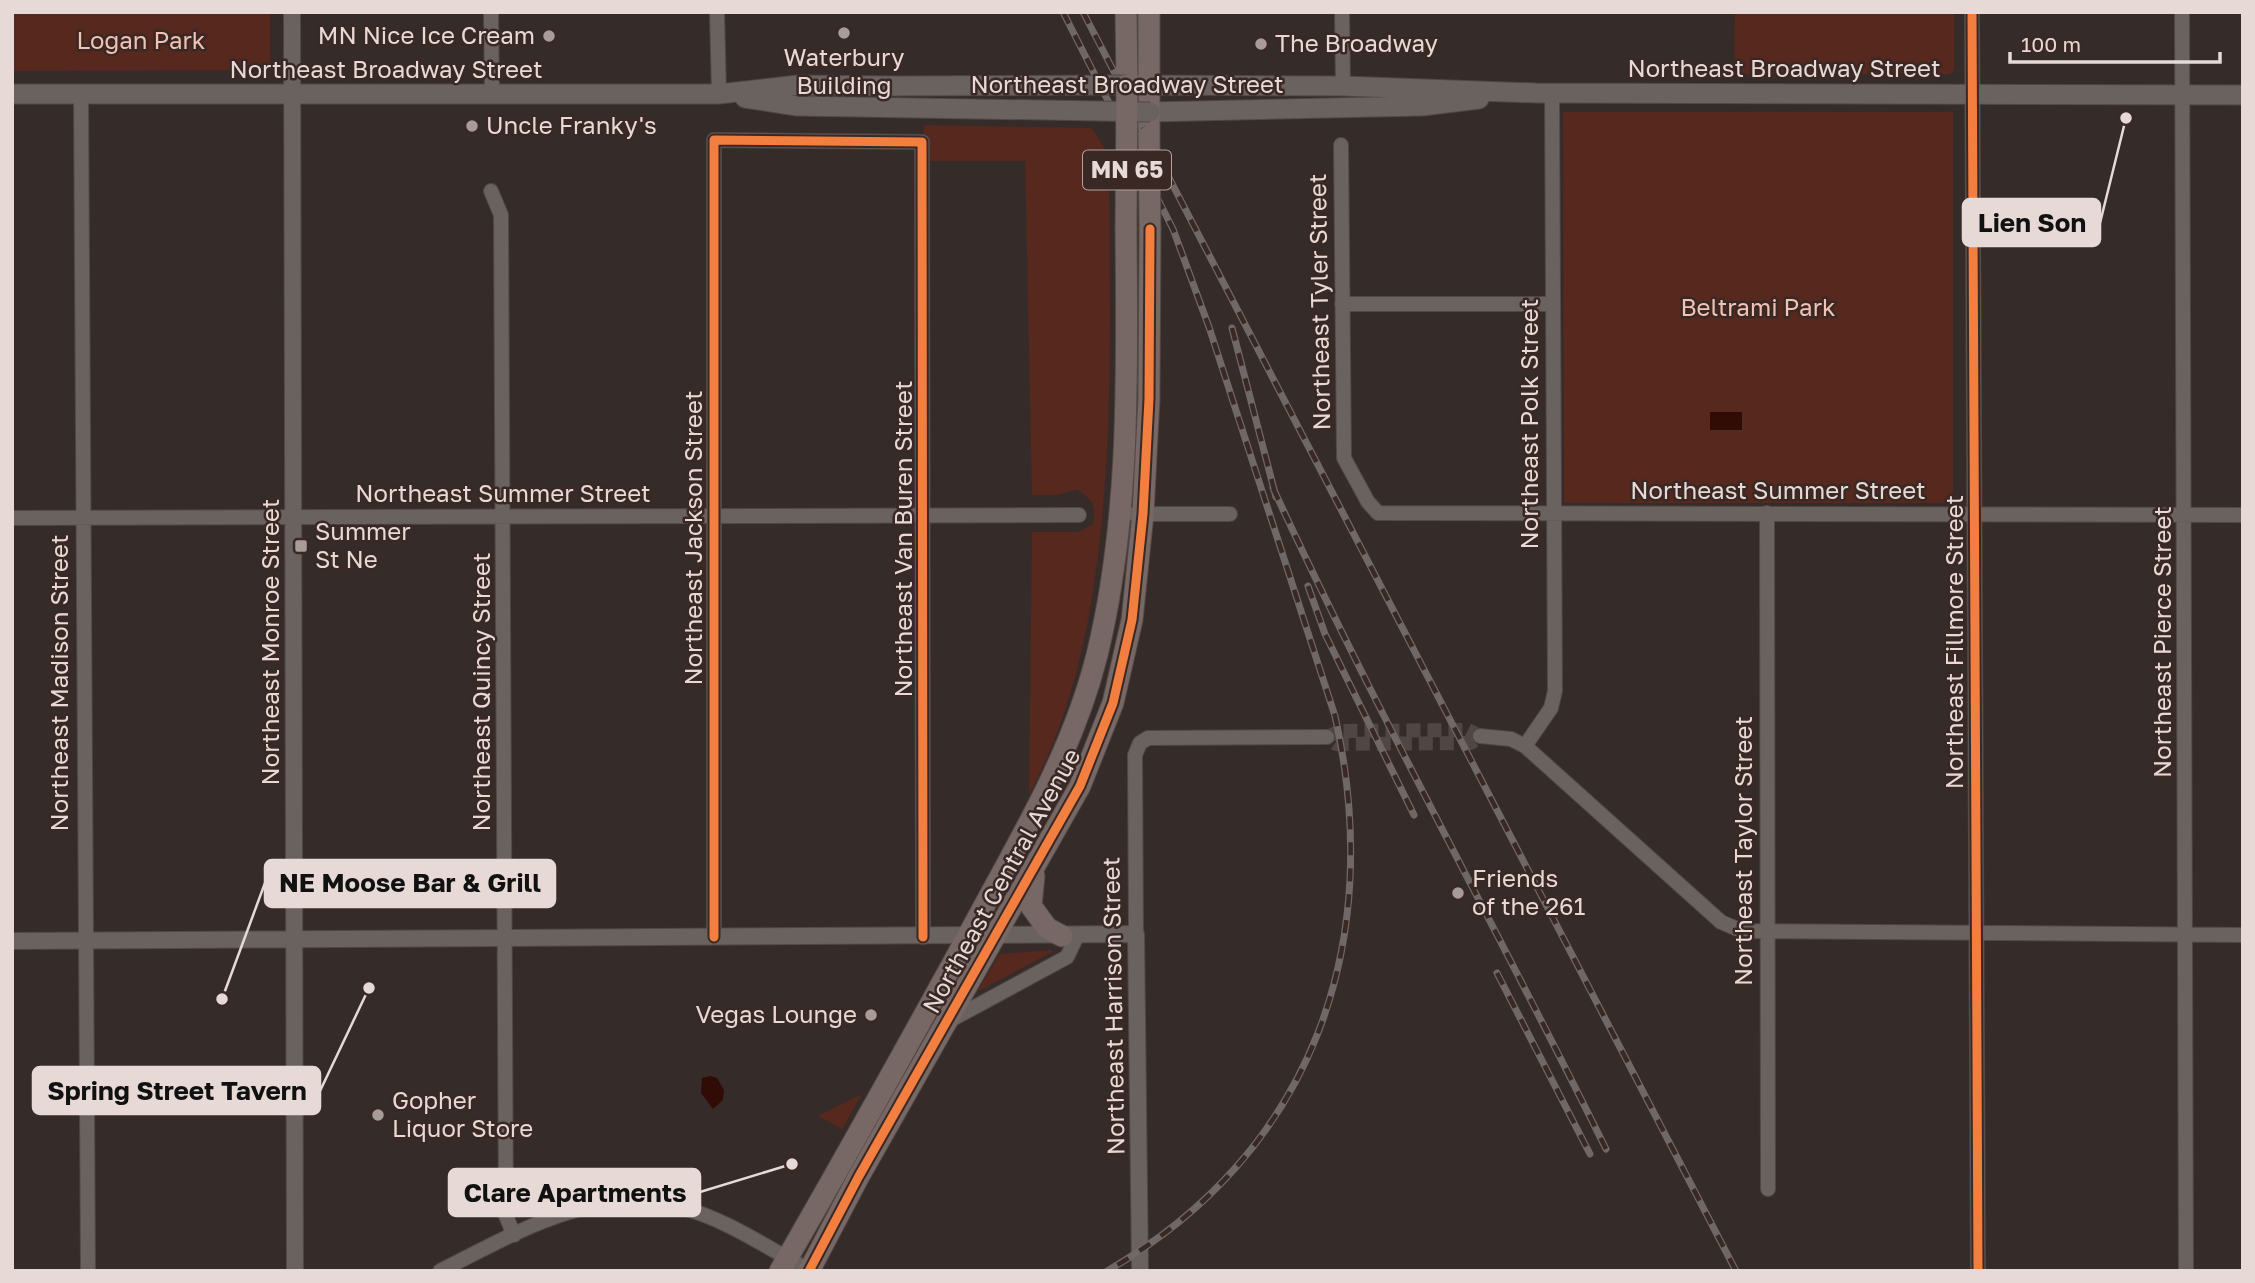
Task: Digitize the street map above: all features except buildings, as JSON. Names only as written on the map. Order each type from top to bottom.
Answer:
[{"type":"main road","name":"Northeast Central Avenue","points":[[784,1265],[1043,800],[1075,727],[1105,620],[1119,514],[1126,398],[1126,12]]},
{"type":"main road","name":"Northeast Central Avenue","points":[[809,1270],[1080,786],[1113,704],[1132,620],[1143,514],[1149,399],[1149,12]]},
{"type":"main road","name":"Northeast Broadway Street","points":[[12,94],[719,94],[798,85],[1229,85],[1544,93],[2243,95]]},
{"type":"main road","name":"Northeast Broadway Street","points":[[719,94],[797,106],[1150,112],[1422,106],[1544,93]]},
{"type":"main road","points":[[1041,858],[1033,880],[1031,906],[1047,928],[1069,936]]},
{"type":"street","name":"Northeast Monroe Street","points":[[292,12],[295,1271]]},
{"type":"street","points":[[491,12],[492,94]]},
{"type":"street","points":[[717,12],[719,94]]},
{"type":"street","points":[[1342,12],[1343,86]]},
{"type":"street","name":"Northeast Fillmore Street","points":[[1972,12],[1978,1271]]},
{"type":"street","name":"Northeast Pierce Street","points":[[2182,12],[2186,1271]]},
{"type":"street","name":"Northeast Polk Street","points":[[1525,747],[1551,708],[1555,691],[1553,304],[1544,93]]},
{"type":"street","name":"Northeast Madison Street","points":[[81,95],[88,1271]]},
{"type":"street","name":"Northeast Jackson Street","points":[[714,937],[713,140],[922,142]]},
{"type":"street","name":"Northeast Van Buren Street","points":[[922,142],[923,937]]},
{"type":"street","name":"Northeast Tyler Street","points":[[1341,145],[1344,458]]},
{"type":"street","name":"Northeast Quincy Street","points":[[491,191],[501,215],[506,1216],[514,1235]]},
{"type":"street","points":[[1342,304],[1553,304]]},
{"type":"street","name":"Northeast Summer Street","points":[[1344,458],[1368,502],[1378,513],[2243,515]]},
{"type":"street","name":"Northeast Taylor Street","points":[[1767,513],[1768,1189]]},
{"type":"street","name":"Northeast Summer Street","points":[[12,518],[1079,514]]},
{"type":"street","points":[[1119,514],[1230,514]]},
{"type":"street","points":[[1480,736],[1511,739],[1525,747],[1721,922],[1748,933],[2243,935]]},
{"type":"street","name":"Northeast Harrison Street","points":[[1140,1271],[1135,755],[1140,743],[1148,738],[1326,737]]},
{"type":"street","points":[[12,941],[996,937],[1136,934]]},
{"type":"street","points":[[946,1023],[1067,957],[1069,936]]},
{"type":"street","points":[[440,1271],[514,1235],[591,1206],[634,1201],[679,1207],[713,1219],[784,1265],[809,1270]]},
{"type":"green space","name":"Logan Park","points":[[12,12],[270,12],[270,70],[12,71]]},
{"type":"green space","points":[[1735,12],[1954,12],[1954,70],[1950,74],[1734,74]]},
{"type":"green space","name":"Beltrami Park","points":[[1563,112],[1953,112],[1953,503],[1564,503]]},
{"type":"green space","points":[[924,125],[1092,128],[1109,156],[1109,397],[1105,483],[1096,567],[1082,649],[1060,725],[1029,794],[1032,532],[1079,532],[1093,524],[1094,507],[1077,489],[1058,495],[1032,495],[1025,161],[924,161]]},
{"type":"green space","points":[[1053,950],[1052,952],[977,992],[1000,954]]},
{"type":"green space","points":[[862,1094],[842,1129],[818,1116]]},
{"type":"shaded area","points":[[1710,412],[1742,412],[1742,430],[1710,430]]},
{"type":"shaded area","points":[[702,1078],[717,1078],[724,1090],[723,1100],[713,1109],[701,1093]]},
{"type":"tunnel","points":[[1468,730],[1480,736],[1471,743],[1336,744],[1327,737],[1340,731],[1468,730]]},
{"type":"railway","points":[[1063,12],[1173,229],[1209,327],[1335,716],[1348,800],[1350,882],[1340,960],[1317,1034],[1283,1103],[1237,1166],[1178,1223],[1107,1271]]},
{"type":"railway","points":[[1083,12],[1736,1271]]},
{"type":"railway","points":[[1232,328],[1276,497]]},
{"type":"railway","points":[[1273,488],[1353,655],[1606,1149]]},
{"type":"railway","points":[[1308,586],[1325,634],[1414,815]]},
{"type":"railway","points":[[1497,973],[1590,1154]]},
{"type":"cycle path","points":[[1972,12],[1978,1271]]},
{"type":"cycle path","points":[[714,937],[714,140],[922,142],[923,937]]},
{"type":"cycle path","points":[[809,1271],[859,1176],[1080,786],[1113,703],[1132,620],[1143,514],[1149,399],[1150,229]]},
{"type":"place","name":"Waterbury Building","points":[[844,33]]},
{"type":"place","name":"MN Nice Ice Cream","points":[[549,36]]},
{"type":"place","name":"The Broadway","points":[[1261,44]]},
{"type":"place","name":"Lien Son","points":[[2126,118]]},
{"type":"place","name":"Uncle Franky's","points":[[472,126]]},
{"type":"place","name":"Summer St Ne","points":[[301,546]]},
{"type":"place","name":"Friends of the 261","points":[[1458,893]]},
{"type":"place","name":"Spring Street Tavern","points":[[369,988]]},
{"type":"place","name":"NE Moose Bar & Grill","points":[[222,999]]},
{"type":"place","name":"Vegas Lounge","points":[[871,1015]]},
{"type":"place","name":"Gopher Liquor Store","points":[[378,1115]]},
{"type":"place","name":"Clare Apartments","points":[[792,1164]]}]
